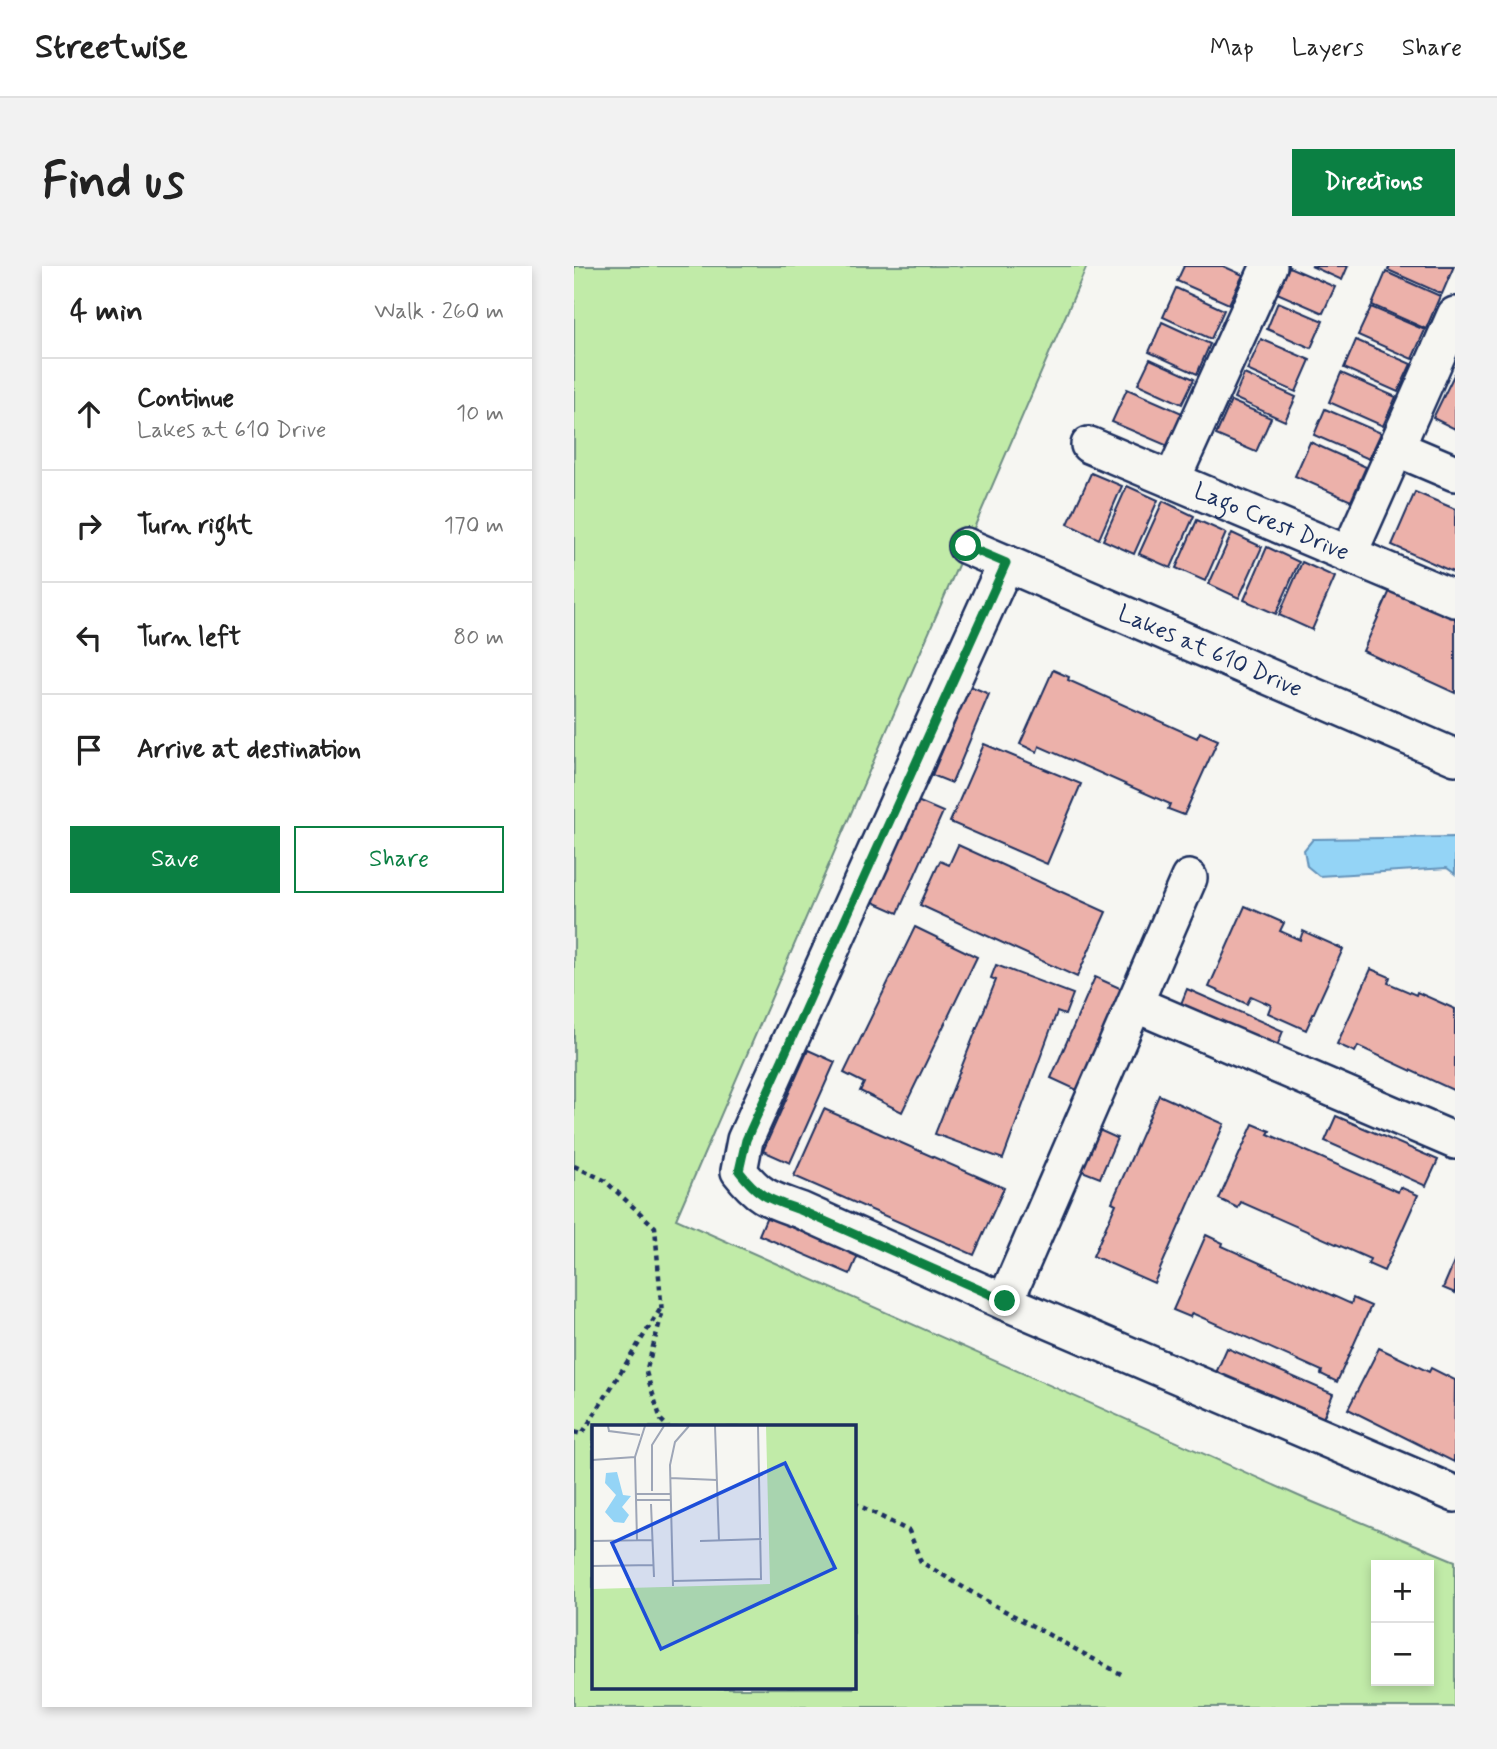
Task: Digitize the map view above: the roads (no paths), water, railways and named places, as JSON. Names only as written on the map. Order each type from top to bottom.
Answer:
[{"type":"street","points":[[1172,480],[1269,266]]},
{"type":"street","points":[[1349,554],[1455,315]]},
{"type":"street","name":"Lago Crest Drive","points":[[1089,445],[1455,599]]},
{"type":"street","points":[[1396,448],[1455,473]]},
{"type":"street","name":"Lakes at 610 Drive","points":[[966,546],[1455,757]]},
{"type":"street","points":[[1006,563],[746,1140],[739,1171],[754,1191],[774,1201],[1455,1494]]},
{"type":"street","points":[[1005,1301],[1189,878]]},
{"type":"street","points":[[1135,1004],[1455,1141]]},
{"type":"water","points":[[1455,837],[1455,874],[1447,868],[1319,876],[1307,866],[1304,850],[1313,839]]}]
